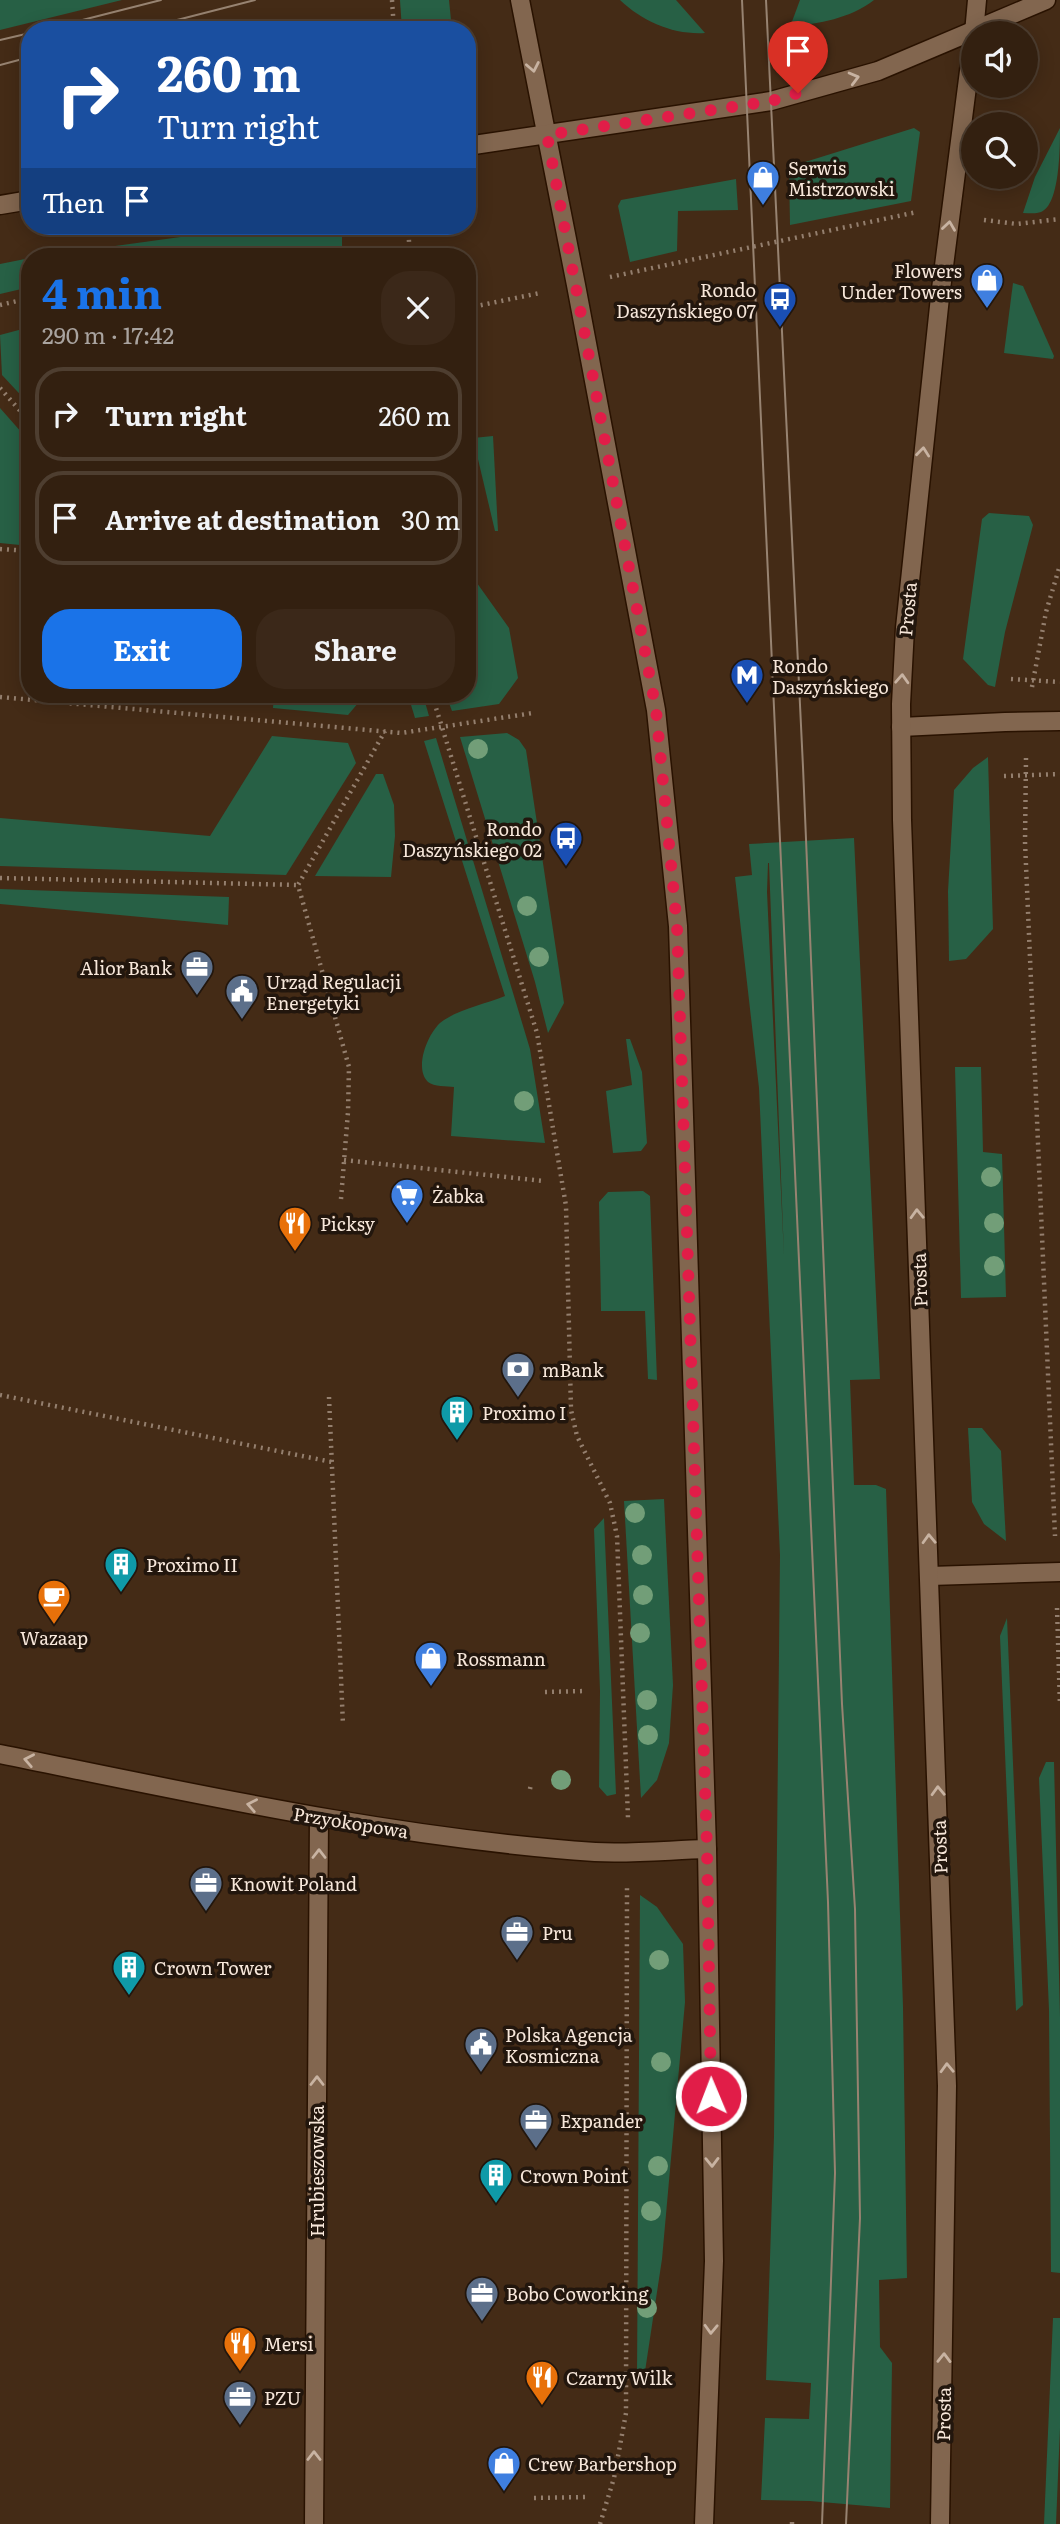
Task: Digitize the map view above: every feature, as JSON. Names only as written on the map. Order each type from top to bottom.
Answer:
[{"type":"main road","points":[[520,0],[656,710],[676,913],[707,1849],[714,2261],[704,2524]]},
{"type":"main road","name":"Prosta","points":[[975,21],[977,0]]},
{"type":"main road","points":[[1003,21],[1046,0]]},
{"type":"main road","points":[[476,145],[771,101],[878,71],[961,40]]},
{"type":"main road","name":"Prosta","points":[[940,2524],[947,2086],[902,820],[901,727],[911,561],[940,297],[966,98]]},
{"type":"main road","points":[[0,205],[21,202]]},
{"type":"main road","points":[[901,727],[1060,721]]},
{"type":"main road","points":[[930,1576],[1058,1572]]},
{"type":"main road","name":"Przyokopowa","points":[[0,1754],[319,1818],[389,1829],[597,1852],[707,1849]]},
{"type":"main road","name":"Hrubieszowska","points":[[314,2524],[319,1818]]},
{"type":"path","points":[[392,0],[393,21]]},
{"type":"path","points":[[625,274],[911,212]]},
{"type":"path","points":[[1017,224],[1060,219]]},
{"type":"path","points":[[0,305],[21,300]]},
{"type":"path","points":[[476,306],[483,305]]},
{"type":"path","points":[[0,387],[21,412]]},
{"type":"path","points":[[0,549],[21,550]]},
{"type":"path","points":[[1060,565],[1046,612],[1033,681],[1026,747],[1025,842],[1058,1572],[1060,1706]]},
{"type":"path","points":[[1011,679],[1060,681]]},
{"type":"path","points":[[0,696],[21,698]]},
{"type":"path","points":[[77,703],[401,733],[533,713]]},
{"type":"path","points":[[434,703],[537,1033],[547,1085],[566,1206],[571,1410],[577,1436],[610,1503],[617,1536],[628,1810]]},
{"type":"path","points":[[341,1199],[349,1067],[298,885],[384,731]]},
{"type":"path","points":[[1004,776],[1060,774]]},
{"type":"path","points":[[0,878],[298,885]]},
{"type":"path","points":[[344,1160],[544,1181]]},
{"type":"path","points":[[0,1395],[332,1462]]},
{"type":"path","points":[[329,1397],[343,1726]]},
{"type":"path","points":[[545,1692],[586,1691]]},
{"type":"path","points":[[600,2524],[614,2478],[626,2413],[627,1884]]},
{"type":"path","points":[[534,2498],[587,2497]]},
{"type":"green space","points":[[0,0],[122,0],[37,21],[21,21],[21,25],[0,30]]},
{"type":"green space","points":[[400,0],[449,0],[451,21],[401,21]]},
{"type":"green space","points":[[620,0],[676,0],[705,33],[682,32],[660,26],[639,15]]},
{"type":"green space","points":[[800,0],[874,0],[844,16],[790,27]]},
{"type":"green space","points":[[914,128],[920,132],[911,201],[790,225],[789,167]]},
{"type":"green space","points":[[1060,128],[1058,175],[1052,199],[1041,212],[1023,213],[1031,189],[1038,189],[1038,171]]},
{"type":"green space","points":[[736,179],[738,210],[678,211],[677,251],[630,262],[618,206],[621,200]]},
{"type":"green space","points":[[195,235],[342,235],[342,248],[100,248]]},
{"type":"green space","points":[[21,260],[21,289],[0,294],[0,264]]},
{"type":"green space","points":[[1013,283],[1023,286],[1053,359],[1004,353]]},
{"type":"green space","points":[[21,329],[21,395],[2,375],[0,335]]},
{"type":"green space","points":[[0,408],[21,432],[21,545],[0,543]]},
{"type":"green space","points":[[493,436],[498,531],[495,531],[476,451],[476,438]]},
{"type":"green space","points":[[989,513],[1029,516],[1033,525],[1005,632],[995,687],[988,685],[963,659],[982,519]]},
{"type":"green space","points":[[476,582],[509,628],[518,678],[499,704],[452,711],[449,703],[476,703]]},
{"type":"green space","points":[[273,703],[358,703],[348,715],[273,708]]},
{"type":"green space","points":[[410,703],[425,703],[429,716],[415,718]]},
{"type":"green space","points":[[507,733],[519,740],[526,750],[564,1003],[548,1033],[460,737]]},
{"type":"green space","points":[[272,736],[348,743],[356,763],[286,875],[0,866],[0,818],[210,836]]},
{"type":"green space","points":[[436,738],[530,1049],[545,1143],[451,1136],[454,1087],[431,1084],[424,1076],[422,1068],[425,1049],[438,1025],[459,1012],[505,996],[424,741]]},
{"type":"green space","points":[[988,757],[993,929],[966,959],[949,961],[948,891],[954,790],[973,768]]},
{"type":"green space","points":[[376,774],[383,774],[394,805],[395,836],[391,877],[315,876]]},
{"type":"green space","points":[[854,838],[880,1379],[850,1380],[854,1485],[876,1485],[886,1489],[903,2007],[907,2278],[879,2280],[880,2347],[892,2363],[890,2508],[761,2500],[765,2418],[809,2419],[811,2383],[766,2380],[774,2136],[780,1555],[759,1088],[735,877],[752,875],[749,844]],"holes":[[[769,863],[784,1256],[767,892]]]},
{"type":"green space","points":[[0,889],[229,897],[228,925],[0,904]]},
{"type":"green space","points":[[626,1039],[630,1039],[642,1072],[647,1143],[641,1151],[613,1153],[606,1091],[632,1085]]},
{"type":"green space","points":[[955,1067],[981,1067],[983,1152],[1002,1154],[1006,1297],[961,1298]]},
{"type":"green space","points":[[643,1191],[650,1196],[657,1380],[648,1379],[645,1311],[601,1311],[599,1202],[608,1192]]},
{"type":"green space","points":[[968,1428],[982,1428],[1001,1451],[1006,1541],[984,1524],[972,1502]]},
{"type":"green space","points":[[664,1499],[673,1685],[669,1743],[657,1780],[641,1798],[624,1501]]},
{"type":"green space","points":[[604,1518],[616,1794],[607,1796],[599,1787],[600,1691],[594,1529]]},
{"type":"green space","points":[[1007,1618],[1023,2005],[1016,2011],[1000,1636]]},
{"type":"green space","points":[[1046,1762],[1054,1762],[1060,2017],[1060,2273],[1051,2272],[1049,2010],[1039,1778]]},
{"type":"green space","points":[[640,1895],[657,1907],[683,1944],[685,2002],[662,2259],[644,2378],[637,2378]]},
{"type":"green space","points":[[1053,2318],[1060,2318],[1060,2428],[1056,2524],[1044,2524]]},
{"type":"tram line","points":[[78,21],[161,0]]},
{"type":"tram line","points":[[173,21],[255,0]]},
{"type":"tram line","points":[[742,0],[828,1902],[835,2173],[822,2524]]},
{"type":"tram line","points":[[766,0],[803,767],[842,1704],[855,1909],[860,2218],[846,2524]]},
{"type":"tram line","points":[[0,40],[21,35]]},
{"type":"tram line","points":[[0,65],[21,59]]},
{"type":"place","name":"Serwis Mistrzowski","points":[[763,207]]},
{"type":"place","name":"Flowers Under Towers","points":[[987,310]]},
{"type":"place","name":"Rondo Daszyńskiego 07","points":[[780,329]]},
{"type":"place","name":"Rondo Daszyńskiego","points":[[747,705]]},
{"type":"place","name":"Rondo Daszyńskiego 02","points":[[566,868]]},
{"type":"place","name":"Alior Bank","points":[[197,997]]},
{"type":"place","name":"Urząd Regulacji Energetyki","points":[[242,1021]]},
{"type":"place","name":"Żabka","points":[[407,1225]]},
{"type":"place","name":"Picksy","points":[[295,1253]]},
{"type":"place","name":"mBank","points":[[518,1399]]},
{"type":"place","name":"Proximo I","points":[[457,1442]]},
{"type":"place","name":"Proximo II","points":[[121,1594]]},
{"type":"place","name":"Wazaap","points":[[54,1626]]},
{"type":"place","name":"Rossmann","points":[[431,1688]]},
{"type":"place","name":"Knowit Poland","points":[[206,1913]]},
{"type":"place","name":"Pru","points":[[517,1962]]},
{"type":"place","name":"Crown Tower","points":[[129,1997]]},
{"type":"place","name":"Polska Agencja Kosmiczna","points":[[481,2074]]},
{"type":"place","name":"Expander","points":[[536,2150]]},
{"type":"place","name":"Crown Point","points":[[496,2205]]},
{"type":"place","name":"Bobo Coworking","points":[[482,2323]]},
{"type":"place","name":"Mersi","points":[[240,2373]]},
{"type":"place","name":"Czarny Wilk","points":[[542,2407]]},
{"type":"place","name":"PZU","points":[[240,2427]]},
{"type":"place","name":"Crew Barbershop","points":[[504,2493]]},
{"type":"route","points":[[711,2096],[707,1849],[677,926],[656,710],[547,135],[771,101],[798,93]]}]
